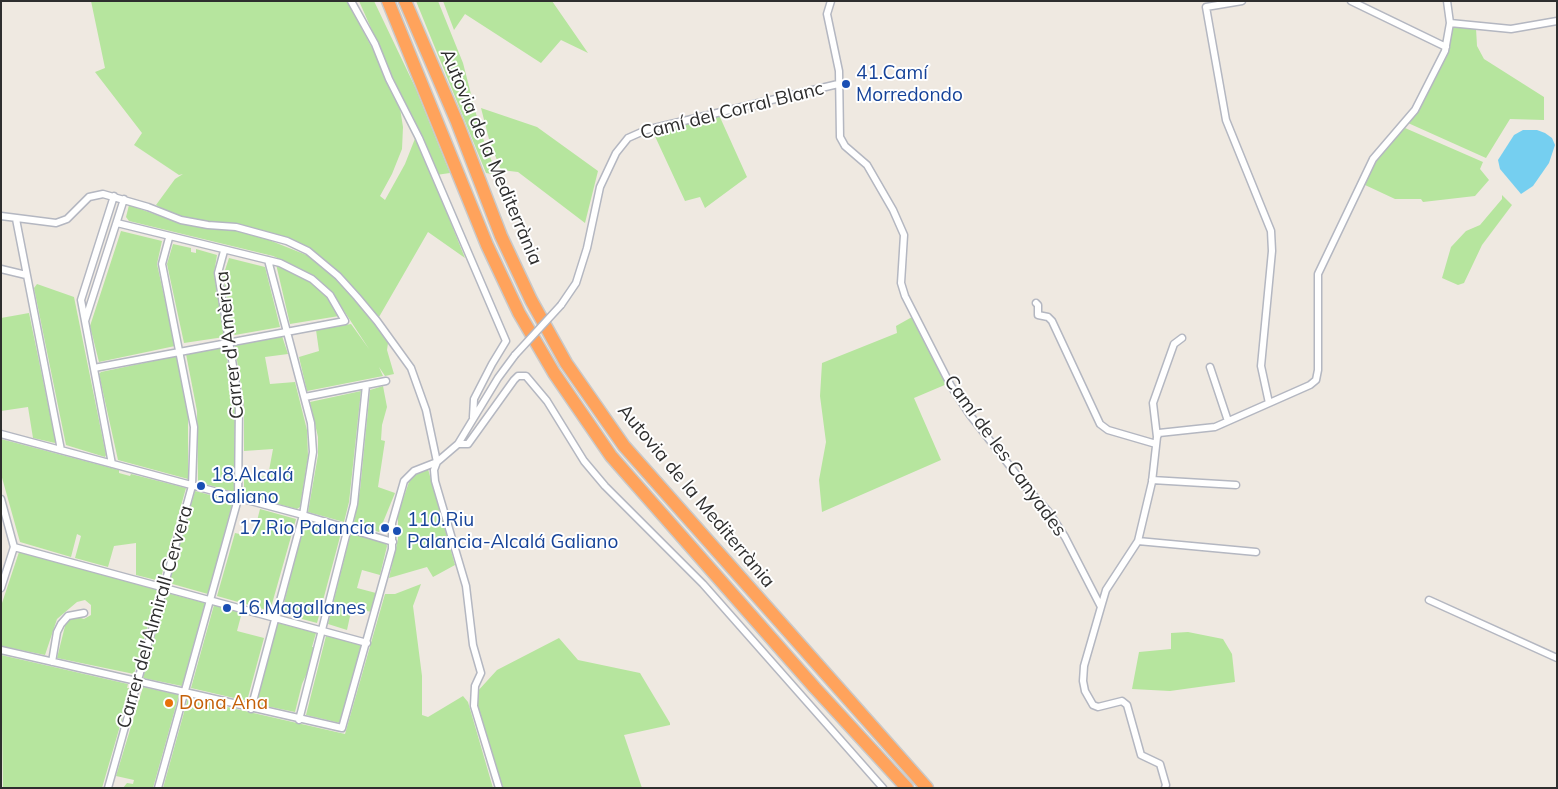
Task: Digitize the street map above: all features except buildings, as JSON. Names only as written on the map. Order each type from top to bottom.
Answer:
[{"type":"highway","name":"Autovia de la Mediterrània","points":[[388,1],[487,245],[519,313],[554,373],[611,456],[816,688],[908,788]]},
{"type":"highway","name":"Autovia de la Mediterrània","points":[[405,1],[457,122],[501,236],[531,300],[566,362],[624,446],[927,788]]},
{"type":"street","points":[[351,1],[375,44],[419,138],[506,341],[474,399],[473,419]]},
{"type":"street","name":"Camí de les Canyades","points":[[831,1],[827,14],[839,70],[840,137],[845,146],[866,165],[894,210],[904,234],[901,284],[950,386],[970,416],[1027,488],[1048,511],[1101,606]]},
{"type":"street","points":[[1242,1],[1206,7],[1226,120],[1272,231],[1261,366],[1269,403]]},
{"type":"street","points":[[1351,1],[1446,47]]},
{"type":"street","points":[[1157,440],[1160,434],[1166,432],[1208,429],[1269,403],[1316,380],[1318,370],[1318,274],[1362,186],[1367,168],[1384,144],[1405,124],[1415,110],[1446,47],[1450,23],[1447,1]]},
{"type":"street","points":[[1450,23],[1511,30],[1557,21]]},
{"type":"street","name":"Camí del Corral Blanc","points":[[458,444],[492,386],[515,355],[561,305],[576,283],[588,248],[600,187],[616,153],[628,138],[646,130],[838,84]]},
{"type":"street","points":[[1,216],[56,223],[67,219],[88,197],[96,194],[124,199],[181,220],[208,225],[236,227],[287,241],[308,250],[322,262],[377,321],[411,368],[426,410],[437,462],[434,470],[435,481],[458,565],[466,586],[473,645],[481,673],[475,686],[474,706],[499,788]]},
{"type":"street","points":[[112,464],[81,300],[114,196]]},
{"type":"street","points":[[85,323],[124,199]]},
{"type":"street","points":[[16,219],[61,450]]},
{"type":"street","points":[[94,368],[229,341],[345,321],[338,305],[312,279],[280,262],[224,251],[117,224]]},
{"type":"street","name":"Carrer del'Almirall Cervera","points":[[108,788],[192,486],[194,427],[162,264],[169,238]]},
{"type":"street","name":"Carrer d'Amèrica","points":[[158,788],[238,499],[239,403],[218,273],[224,251]]},
{"type":"street","points":[[251,709],[303,515],[313,438],[305,396],[268,260]]},
{"type":"street","points":[[1,269],[26,275]]},
{"type":"street","points":[[1036,303],[1038,305],[1038,315],[1048,317],[1052,321],[1100,424],[1108,430],[1157,440]]},
{"type":"street","points":[[1165,788],[1166,785],[1160,764],[1141,755],[1127,705],[1122,701],[1098,707],[1093,704],[1085,691],[1084,666],[1106,590],[1138,541],[1152,480],[1157,440],[1153,403],[1174,344],[1182,338]]},
{"type":"street","points":[[1210,367],[1228,421]]},
{"type":"street","points":[[1,650],[299,720],[342,728],[367,643],[393,542],[392,524],[404,481],[414,471],[437,462],[458,444],[468,444],[514,380],[518,376],[526,376],[547,401],[584,461],[605,486],[703,584],[883,788]]},
{"type":"street","points":[[305,396],[386,381]]},
{"type":"street","points":[[299,720],[354,504],[366,385]]},
{"type":"street","points":[[1,434],[303,515],[393,542]]},
{"type":"street","points":[[1152,480],[1236,485]]},
{"type":"street","points":[[1,499],[14,547],[1,588]]},
{"type":"street","points":[[1138,541],[1256,552]]},
{"type":"street","points":[[14,547],[367,643]]},
{"type":"street","points":[[1429,600],[1557,658]]},
{"type":"street","points":[[52,662],[57,632],[61,624],[68,616],[84,613]]},
{"type":"green space","points":[[91,1],[347,1],[385,72],[400,108],[403,127],[402,149],[392,174],[380,196],[385,200],[405,164],[416,136],[465,258],[428,232],[379,317],[321,257],[305,246],[234,224],[202,223],[174,215],[156,205],[175,179],[183,174],[179,175],[134,145],[142,133],[95,72],[105,68]]},
{"type":"green space","points":[[359,1],[374,1],[416,89],[450,173],[436,175]]},
{"type":"green space","points":[[416,1],[438,1],[463,63],[481,133],[497,175],[486,173]]},
{"type":"green space","points":[[443,1],[552,1],[588,53],[561,40],[541,63],[465,14],[454,30]]},
{"type":"green space","points":[[1453,26],[1476,28],[1477,46],[1484,59],[1544,97],[1544,120],[1510,119],[1486,158],[1408,123],[1421,103]]},
{"type":"green space","points":[[481,108],[537,127],[598,171],[585,223],[518,172],[501,170],[490,143]]},
{"type":"green space","points":[[719,115],[747,177],[705,208],[700,197],[685,201],[653,132]]},
{"type":"green space","points":[[1405,128],[1483,162],[1480,169],[1489,180],[1475,196],[1423,202],[1421,199],[1395,199],[1365,185],[1371,166],[1384,148]]},
{"type":"green space","points":[[1502,195],[1512,205],[1482,245],[1464,283],[1458,285],[1442,278],[1451,247],[1466,231],[1480,225],[1502,199]]},
{"type":"green space","points":[[129,205],[168,219],[208,229],[230,229],[269,240],[309,256],[326,268],[373,321],[388,343],[387,350],[394,374],[385,376],[379,367],[383,376],[307,391],[299,357],[319,351],[316,330],[351,324],[369,349],[333,294],[301,269],[273,256],[129,221],[126,217]]},
{"type":"green space","points":[[121,231],[162,241],[157,264],[175,346],[99,362],[90,326]]},
{"type":"green space","points":[[173,244],[191,248],[191,252],[196,253],[196,249],[217,255],[214,273],[224,337],[184,343],[167,264]]},
{"type":"green space","points":[[229,258],[265,267],[280,327],[235,335],[233,333],[223,276]]},
{"type":"green space","points":[[276,264],[311,281],[327,295],[339,316],[290,324]]},
{"type":"green space","points":[[37,284],[74,297],[105,457],[66,445],[34,288]]},
{"type":"green space","points":[[29,313],[56,443],[33,438],[28,407],[1,411],[1,318]]},
{"type":"green space","points":[[912,317],[947,384],[914,398],[941,460],[822,512],[819,480],[826,442],[820,396],[822,363],[897,333],[896,326]]},
{"type":"green space","points":[[282,336],[288,354],[265,357],[270,384],[295,382],[307,430],[308,456],[300,507],[297,509],[244,495],[244,479],[268,476],[273,449],[244,451],[244,406],[235,347],[236,344]]},
{"type":"green space","points":[[225,346],[235,405],[234,492],[198,482],[197,411],[186,354]]},
{"type":"green space","points":[[177,356],[188,414],[188,479],[118,460],[99,374]]},
{"type":"green space","points":[[383,386],[387,407],[382,425],[381,440],[385,441],[378,487],[395,493],[379,532],[355,525],[354,522],[360,490],[370,390]]},
{"type":"green space","points":[[361,391],[349,502],[344,522],[308,512],[318,455],[318,437],[310,402]]},
{"type":"green space","points":[[1,439],[119,470],[119,473],[130,476],[131,474],[186,488],[160,581],[136,575],[136,543],[114,546],[108,567],[75,558],[81,536],[77,534],[71,557],[20,542],[1,474]]},
{"type":"green space","points":[[428,469],[455,565],[433,577],[427,567],[389,578],[398,539],[398,514],[409,482],[417,471]]},
{"type":"green space","points":[[195,491],[233,501],[208,594],[169,583]]},
{"type":"green space","points":[[260,509],[296,519],[270,611],[217,596],[235,533],[253,537]]},
{"type":"green space","points":[[305,521],[341,533],[317,623],[283,614],[282,611]]},
{"type":"green space","points":[[353,534],[386,543],[387,546],[380,575],[362,570],[357,588],[376,593],[371,612],[352,607],[347,630],[328,624],[350,536]]},
{"type":"green space","points":[[19,552],[158,590],[134,674],[57,658],[66,622],[75,616],[84,619],[91,615],[91,605],[85,600],[77,602],[57,619],[45,655],[1,646],[1,606]]},
{"type":"green space","points":[[421,584],[413,606],[422,676],[422,715],[428,717],[463,696],[468,702],[493,788],[163,788],[188,698],[345,734],[385,594],[395,594]]},
{"type":"green space","points":[[167,593],[205,603],[182,686],[143,678]]},
{"type":"green space","points":[[214,605],[242,612],[237,631],[264,638],[247,701],[191,688]]},
{"type":"green space","points":[[278,623],[316,633],[312,647],[316,647],[312,662],[302,684],[295,712],[256,704]]},
{"type":"green space","points":[[1188,632],[1223,639],[1232,654],[1235,682],[1170,691],[1132,689],[1139,652],[1171,649],[1171,633]]},
{"type":"green space","points":[[326,636],[363,644],[340,723],[306,715]]},
{"type":"green space","points":[[559,638],[578,660],[640,673],[670,723],[670,725],[624,735],[642,788],[503,788],[475,701],[476,693],[497,670]]},
{"type":"green space","points":[[1,655],[128,684],[127,688],[131,688],[102,788],[3,788]]},
{"type":"green space","points":[[143,687],[179,695],[153,788],[123,788],[127,783],[133,784],[134,780],[116,776]]},
{"type":"water","points":[[1523,130],[1537,130],[1545,133],[1552,138],[1555,145],[1549,163],[1533,186],[1521,194],[1500,169],[1498,160],[1514,135]]},
{"type":"place","name":"41.Camí Morredondo","points":[[846,84]]},
{"type":"place","name":"18.Alcalá Galiano","points":[[201,486]]},
{"type":"place","name":"17.Rio Palancia","points":[[385,528]]},
{"type":"place","name":"110.Riu Palancia-Alcalá Galiano","points":[[397,531]]},
{"type":"place","name":"16.Magallanes","points":[[227,608]]},
{"type":"place","name":"Dona Ana","points":[[169,703]]}]
